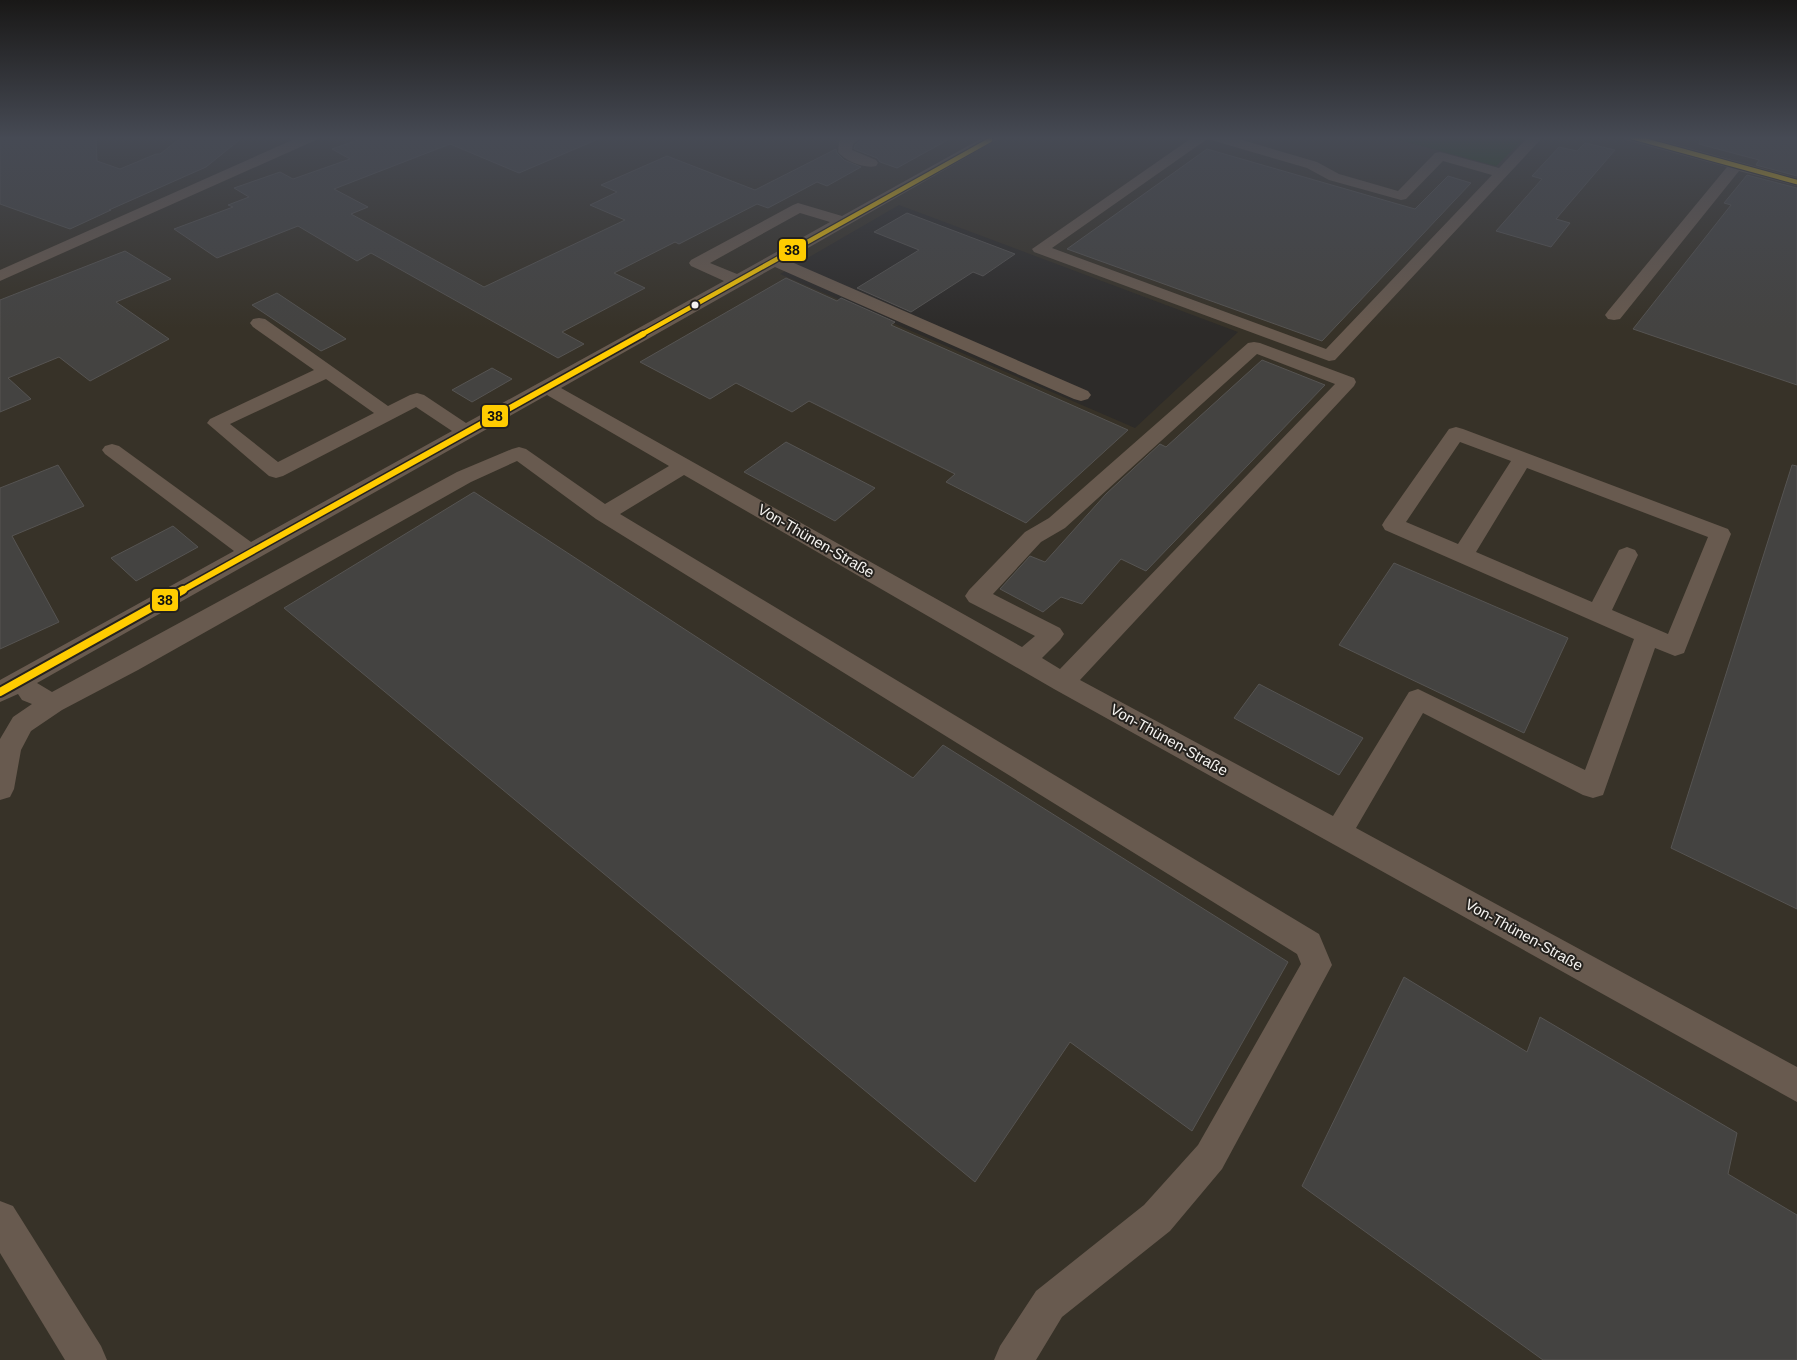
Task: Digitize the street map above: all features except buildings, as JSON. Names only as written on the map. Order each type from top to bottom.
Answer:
[{"type":"street","points":[[0,276],[169,200]]},
{"type":"street","points":[[0,692],[880,200]]},
{"type":"street","points":[[1111,200],[1040,249],[1329,356],[1476,200]]},
{"type":"street","points":[[1614,315],[1707,200]]},
{"type":"street","points":[[737,280],[697,263],[798,208],[842,222]]},
{"type":"street","points":[[773,260],[1081,395]]},
{"type":"street","points":[[259,323],[387,414]]},
{"type":"street","points":[[1024,660],[1052,634],[977,596],[1033,537],[1058,523],[1254,347],[1347,382],[1063,682]]},
{"type":"street","points":[[327,371],[217,423],[276,471],[417,399],[445,420],[466,431]]},
{"type":"street","name":"Von-Thünen-Straße","points":[[546,387],[1063,682],[1797,1085]]},
{"type":"street","points":[[1456,433],[1720,534],[1675,647],[1463,555],[1393,524],[1456,433]]},
{"type":"street","points":[[112,450],[250,552]]},
{"type":"street","points":[[0,789],[8,749],[22,724],[53,703],[129,663],[464,477],[519,453],[604,514],[1308,944],[1317,965],[1210,1156],[1156,1218],[1049,1304],[1014,1360]]},
{"type":"street","points":[[1463,555],[1523,458]]},
{"type":"street","points":[[604,514],[684,466]]},
{"type":"street","points":[[1598,614],[1627,555]]},
{"type":"street","points":[[1338,833],[1418,699],[1592,787],[1648,636]]},
{"type":"street","points":[[22,680],[31,693],[53,703]]},
{"type":"street","points":[[0,1219],[87,1360]]},
{"type":"shaded area","points":[[0,200],[1797,200],[1797,1360],[0,1360]],"holes":[[[899,205],[1238,332],[1135,428],[780,274]]]},
{"type":"transit line","name":"38","points":[[0,692],[882,200]]}]
